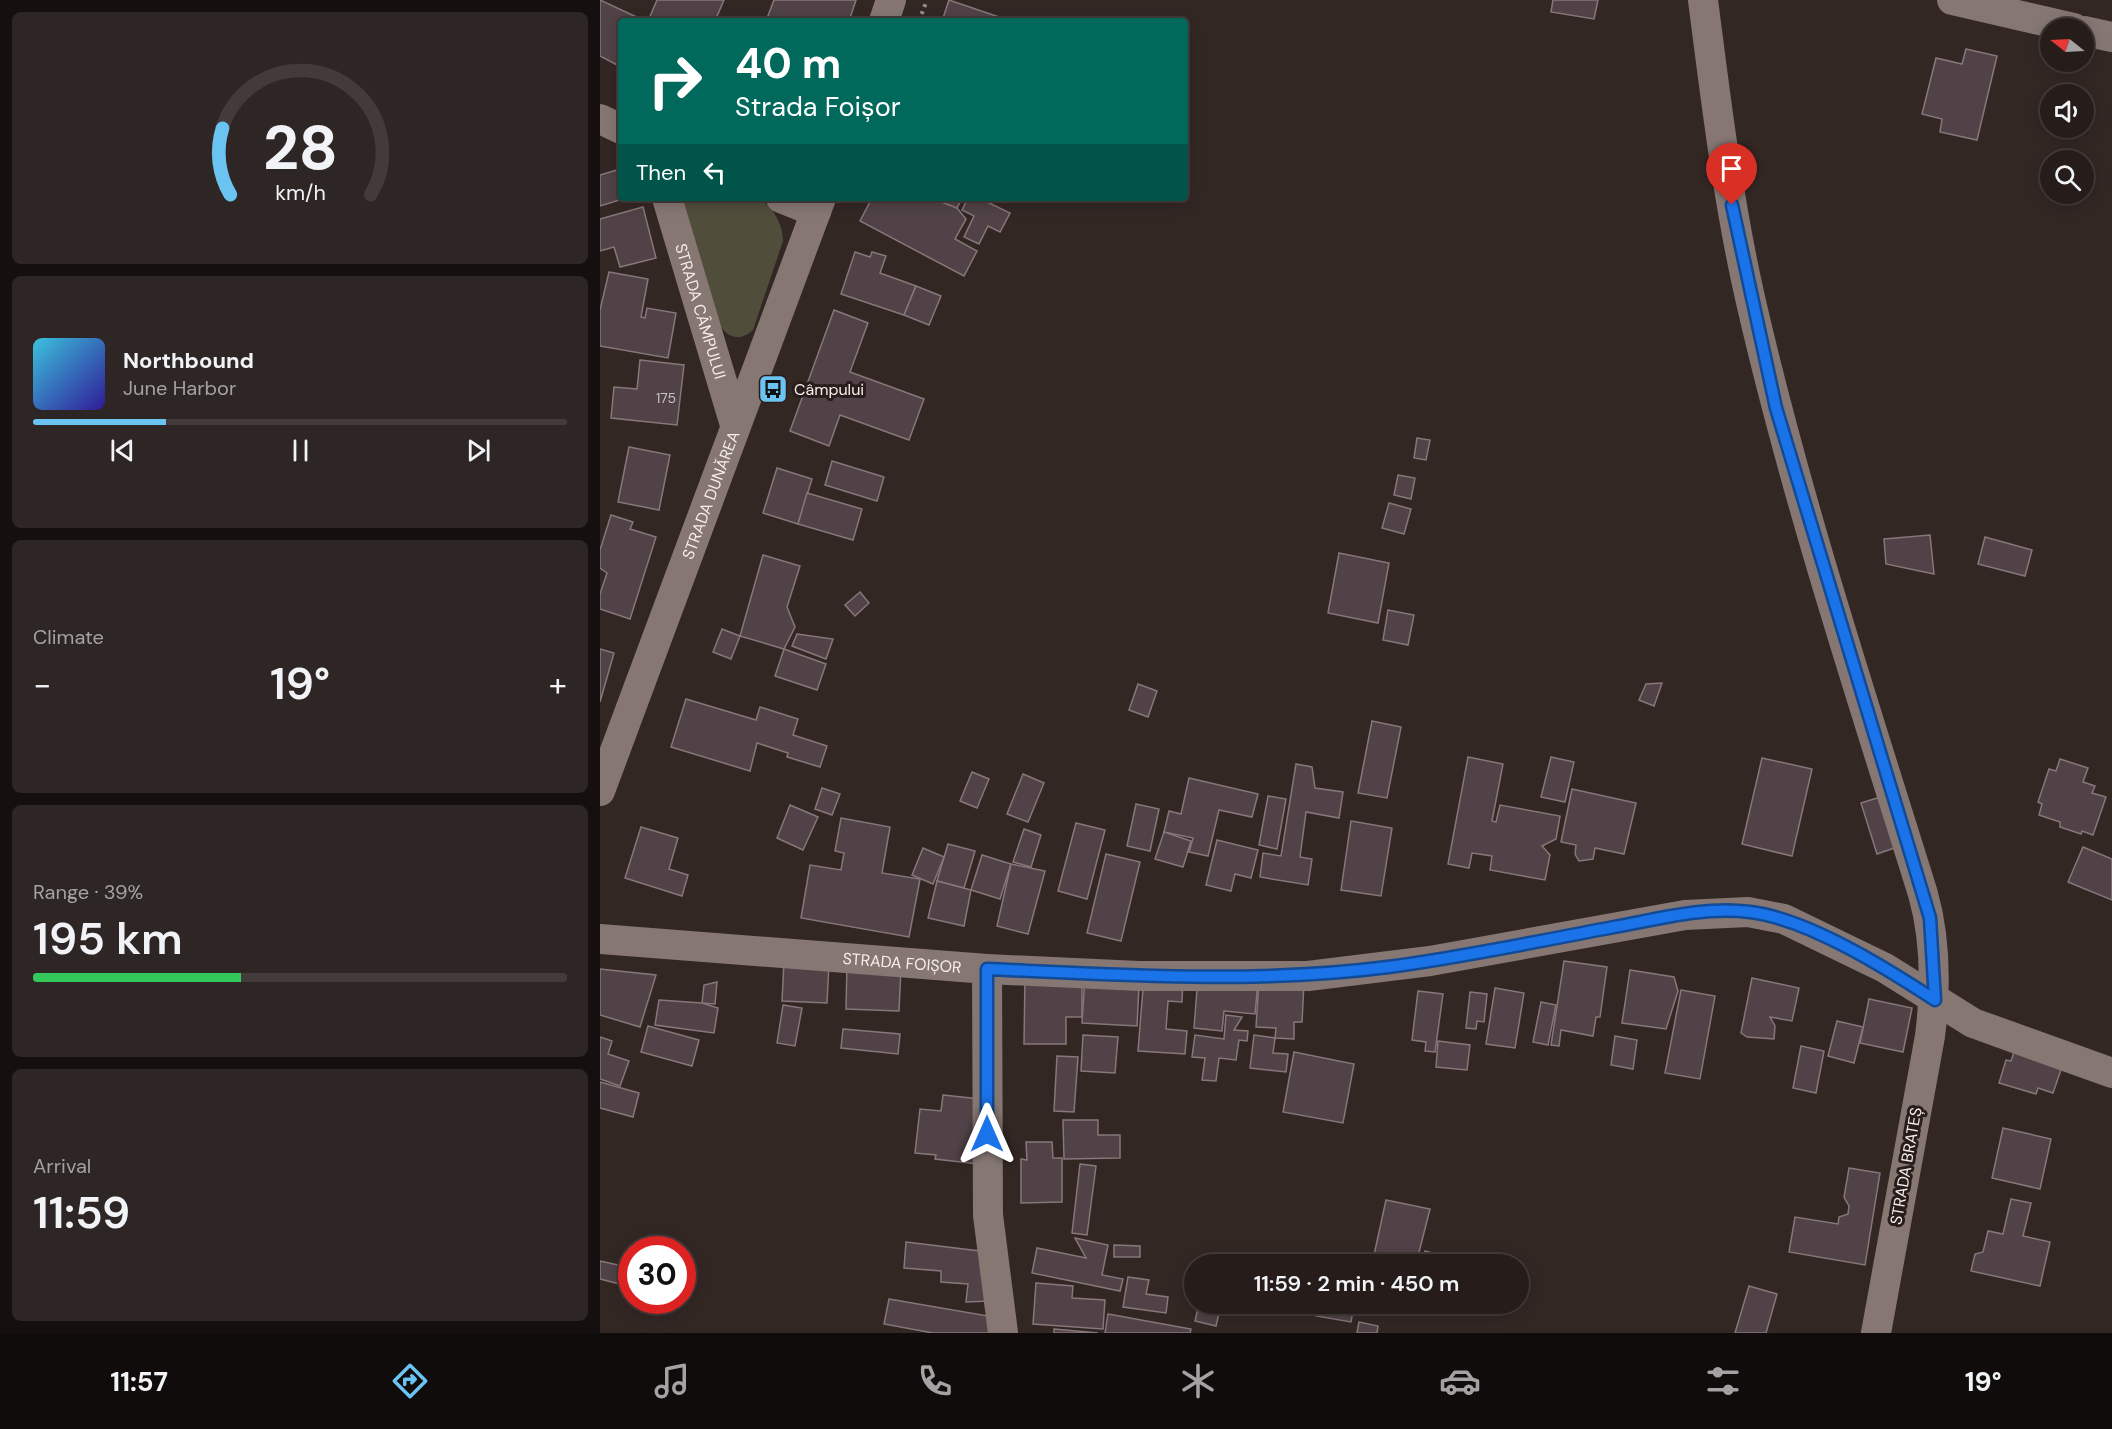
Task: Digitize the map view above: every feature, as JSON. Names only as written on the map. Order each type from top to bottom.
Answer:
[{"type":"street","points":[[885,18],[891,0]]},
{"type":"street","name":"STRADA BRATEȘ","points":[[1703,0],[1729,184],[1751,300],[1776,408],[1930,918],[1935,1000],[1876,1333]]},
{"type":"street","points":[[1952,0],[2005,6],[2043,18]]},
{"type":"street","points":[[2094,34],[2112,38]]},
{"type":"street","points":[[600,119],[618,128]]},
{"type":"street","name":"STRADA CÂMPULUI","points":[[668,201],[735,424]]},
{"type":"street","points":[[797,201],[818,205]]},
{"type":"street","name":"STRADA DUNĂREA","points":[[600,791],[818,205]]},
{"type":"street","name":"STRADA FOIȘOR","points":[[600,939],[987,969],[1139,976],[1308,976],[1430,961],[1662,919],[1730,911],[1765,914],[1800,926],[1886,968],[1973,1023],[2112,1073]]},
{"type":"street","points":[[987,969],[988,1215],[1003,1333]]},
{"type":"path","points":[[920,18],[927,0]]},
{"type":"shaded area","points":[[682,201],[763,201],[779,222],[783,241],[753,330],[742,336],[733,336],[724,331],[717,321]]},
{"type":"building","points":[[600,0],[639,18],[618,18],[618,65],[600,56]]},
{"type":"building","points":[[657,0],[724,0],[716,18],[649,18]]},
{"type":"building","points":[[774,0],[856,0],[850,18],[767,18]]},
{"type":"building","points":[[949,0],[1002,18],[943,18]]},
{"type":"building","points":[[1553,0],[1598,0],[1594,19],[1551,12]]},
{"type":"building","points":[[1966,49],[1997,56],[1977,140],[1940,132],[1942,119],[1922,114],[1936,58],[1962,64]]},
{"type":"building","points":[[618,170],[618,200],[600,206],[600,175]]},
{"type":"building","points":[[870,201],[940,201],[957,208],[966,219],[955,239],[977,251],[964,276],[860,221]]},
{"type":"building","points":[[939,201],[960,201],[957,208]]},
{"type":"building","points":[[966,201],[985,201],[1010,213],[1000,232],[988,226],[979,244],[964,237],[974,216],[962,210]]},
{"type":"building","points":[[643,207],[656,258],[620,267],[614,247],[600,251],[600,219]]},
{"type":"building","points":[[855,252],[870,257],[872,252],[886,256],[880,273],[916,286],[904,315],[841,294]]},
{"type":"building","points":[[609,272],[648,279],[641,317],[645,318],[647,308],[676,313],[668,358],[600,346],[600,310]]},
{"type":"building","points":[[916,286],[941,296],[929,325],[904,315]]},
{"type":"building","points":[[834,310],[868,323],[850,372],[924,399],[909,440],[840,415],[829,446],[790,431]]},
{"type":"building","points":[[640,360],[684,365],[677,425],[611,418],[614,387],[637,389]]},
{"type":"building","points":[[1417,438],[1430,440],[1426,460],[1414,458]]},
{"type":"building","points":[[629,447],[670,455],[659,510],[618,502]]},
{"type":"building","points":[[832,461],[884,477],[877,501],[825,485]]},
{"type":"building","points":[[777,468],[812,479],[798,524],[763,513]]},
{"type":"building","points":[[1398,475],[1415,478],[1411,499],[1394,495]]},
{"type":"building","points":[[807,493],[862,509],[853,540],[798,524]]},
{"type":"building","points":[[1389,503],[1411,509],[1404,534],[1382,528]]},
{"type":"building","points":[[611,515],[633,522],[630,529],[656,537],[630,619],[600,609],[600,594],[607,573],[600,568],[600,550]]},
{"type":"building","points":[[1930,535],[1934,574],[1886,564],[1884,539]]},
{"type":"building","points":[[1985,537],[2032,550],[2025,576],[1978,564]]},
{"type":"building","points":[[1339,553],[1389,563],[1378,623],[1328,613]]},
{"type":"building","points":[[763,555],[800,566],[787,607],[795,627],[784,649],[740,636]]},
{"type":"building","points":[[860,592],[869,603],[855,616],[845,605]]},
{"type":"building","points":[[1388,610],[1414,615],[1408,645],[1383,640]]},
{"type":"building","points":[[722,629],[740,636],[731,659],[713,652]]},
{"type":"building","points":[[797,634],[833,639],[826,659],[792,646]]},
{"type":"building","points":[[600,649],[614,653],[600,702]]},
{"type":"building","points":[[784,649],[826,664],[817,690],[775,676]]},
{"type":"building","points":[[1662,683],[1654,706],[1639,700],[1646,684]]},
{"type":"building","points":[[1138,684],[1157,691],[1148,717],[1129,710]]},
{"type":"building","points":[[686,699],[756,720],[760,707],[798,719],[793,735],[827,746],[820,767],[787,757],[788,753],[757,743],[750,771],[671,747]]},
{"type":"building","points":[[1372,721],[1401,727],[1387,798],[1358,793]]},
{"type":"building","points":[[1468,757],[1503,764],[1492,821],[1496,822],[1500,805],[1560,816],[1556,839],[1542,846],[1550,855],[1545,880],[1490,870],[1492,856],[1472,853],[1469,868],[1448,864]]},
{"type":"building","points":[[1551,757],[1574,762],[1565,802],[1541,797]]},
{"type":"building","points":[[1762,758],[1812,769],[1792,856],[1742,844]]},
{"type":"building","points":[[2060,759],[2088,768],[2083,782],[2095,786],[2092,793],[2106,797],[2093,835],[2082,831],[2081,834],[2060,827],[2060,822],[2039,815],[2042,804],[2038,802],[2049,769],[2056,771]]},
{"type":"building","points":[[1296,764],[1312,767],[1315,788],[1343,792],[1339,818],[1306,812],[1300,857],[1312,859],[1308,885],[1260,877],[1263,853],[1281,856]]},
{"type":"building","points":[[972,772],[989,779],[977,808],[960,801]]},
{"type":"building","points":[[1023,774],[1044,783],[1028,822],[1007,814]]},
{"type":"building","points":[[1189,778],[1258,794],[1252,817],[1219,810],[1208,856],[1189,852],[1193,838],[1164,832],[1169,811],[1181,814]]},
{"type":"building","points":[[822,788],[840,794],[832,815],[815,809]]},
{"type":"building","points":[[1572,789],[1636,803],[1624,854],[1595,848],[1593,859],[1579,861],[1575,854],[1576,845],[1561,842]]},
{"type":"building","points":[[1887,795],[1903,845],[1877,854],[1861,803]]},
{"type":"building","points":[[1268,796],[1286,799],[1277,849],[1259,845]]},
{"type":"building","points":[[1136,804],[1159,809],[1150,851],[1127,846]]},
{"type":"building","points":[[790,805],[818,817],[803,850],[777,838]]},
{"type":"building","points":[[841,818],[890,827],[882,873],[920,879],[909,937],[801,918],[810,865],[841,870],[844,853],[835,851]]},
{"type":"building","points":[[1351,821],[1392,828],[1381,896],[1341,890]]},
{"type":"building","points":[[1076,823],[1105,830],[1087,899],[1058,891]]},
{"type":"building","points":[[641,827],[678,838],[669,869],[688,875],[682,896],[625,878]]},
{"type":"building","points":[[1024,829],[1041,835],[1031,867],[1013,862]]},
{"type":"building","points":[[1164,832],[1191,841],[1183,867],[1155,859]]},
{"type":"building","points":[[1217,840],[1258,850],[1251,878],[1235,874],[1231,891],[1206,885]]},
{"type":"building","points":[[948,844],[975,851],[964,888],[937,881]]},
{"type":"building","points":[[2083,847],[2112,859],[2112,900],[2068,882]]},
{"type":"building","points":[[923,848],[944,857],[933,884],[912,875]]},
{"type":"building","points":[[1106,854],[1140,862],[1121,941],[1087,933]]},
{"type":"building","points":[[982,855],[1011,864],[1000,899],[971,890]]},
{"type":"building","points":[[1011,864],[1045,871],[1028,934],[997,926]]},
{"type":"building","points":[[937,881],[971,890],[964,926],[928,918]]},
{"type":"building","points":[[784,961],[829,963],[827,1003],[782,1001]]},
{"type":"building","points":[[1564,961],[1607,967],[1600,1017],[1596,1017],[1593,1036],[1561,1030],[1559,1046],[1551,1045]]},
{"type":"building","points":[[847,965],[901,968],[899,1011],[846,1009]]},
{"type":"building","points":[[600,969],[656,975],[640,1027],[600,1015]]},
{"type":"building","points":[[1630,970],[1674,977],[1678,991],[1666,1029],[1622,1023]]},
{"type":"building","points":[[1025,976],[1082,977],[1082,1017],[1066,1017],[1066,1044],[1024,1044]]},
{"type":"building","points":[[1085,976],[1139,986],[1137,1026],[1082,1023]]},
{"type":"building","points":[[1144,976],[1183,979],[1182,1002],[1168,1001],[1166,1029],[1187,1031],[1185,1054],[1138,1051]]},
{"type":"building","points":[[1198,977],[1258,982],[1255,1014],[1224,1011],[1222,1031],[1194,1028]]},
{"type":"building","points":[[1752,978],[1799,988],[1792,1021],[1770,1017],[1775,1026],[1774,1039],[1747,1037],[1741,1033]]},
{"type":"building","points":[[1259,980],[1304,983],[1302,1022],[1294,1022],[1294,1039],[1275,1038],[1276,1028],[1256,1027]]},
{"type":"building","points":[[717,982],[715,1004],[702,1003],[704,985]]},
{"type":"building","points":[[1495,988],[1524,993],[1515,1048],[1486,1044]]},
{"type":"building","points":[[1681,990],[1715,996],[1700,1079],[1665,1073]]},
{"type":"building","points":[[1418,991],[1443,994],[1435,1052],[1425,1051],[1426,1042],[1412,1040]]},
{"type":"building","points":[[1470,992],[1487,994],[1484,1022],[1477,1021],[1476,1029],[1466,1028]]},
{"type":"building","points":[[1869,999],[1912,1008],[1903,1052],[1860,1043]]},
{"type":"building","points":[[659,1000],[702,1003],[718,1008],[714,1033],[655,1025]]},
{"type":"building","points":[[1541,1002],[1556,1005],[1548,1045],[1533,1042]]},
{"type":"building","points":[[783,1005],[802,1008],[795,1046],[777,1043]]},
{"type":"building","points":[[1226,1015],[1242,1017],[1234,1030],[1248,1031],[1247,1041],[1239,1040],[1236,1060],[1219,1058],[1216,1081],[1202,1080],[1205,1058],[1192,1057],[1195,1035],[1224,1039]]},
{"type":"building","points":[[1837,1021],[1863,1027],[1854,1063],[1828,1056]]},
{"type":"building","points":[[648,1026],[699,1040],[692,1066],[641,1052]]},
{"type":"building","points":[[843,1029],[900,1034],[898,1054],[841,1048]]},
{"type":"building","points":[[1083,1035],[1118,1037],[1115,1073],[1081,1071]]},
{"type":"building","points":[[1254,1035],[1275,1038],[1273,1053],[1288,1054],[1286,1072],[1250,1068]]},
{"type":"building","points":[[1615,1036],[1637,1040],[1633,1069],[1611,1065]]},
{"type":"building","points":[[600,1037],[612,1041],[608,1054],[629,1061],[620,1086],[600,1079]]},
{"type":"building","points":[[1438,1041],[1470,1045],[1467,1070],[1436,1067]]},
{"type":"building","points":[[1801,1046],[1824,1051],[1816,1093],[1793,1088]]},
{"type":"building","points":[[2016,1046],[2064,1061],[2053,1093],[2038,1088],[2036,1094],[1999,1083],[2006,1060],[2011,1061]]},
{"type":"building","points":[[1294,1052],[1354,1064],[1343,1123],[1283,1112]]},
{"type":"building","points":[[1057,1056],[1078,1057],[1074,1112],[1054,1111]]},
{"type":"building","points":[[600,1082],[639,1093],[633,1117],[600,1108]]},
{"type":"building","points":[[943,1095],[980,1099],[978,1164],[935,1159],[936,1155],[915,1153],[920,1109],[941,1111]]},
{"type":"building","points":[[1063,1120],[1098,1120],[1098,1135],[1120,1135],[1120,1158],[1064,1159]]},
{"type":"building","points":[[2003,1128],[2051,1139],[2040,1189],[1992,1178]]},
{"type":"building","points":[[1026,1142],[1052,1142],[1053,1158],[1062,1158],[1062,1202],[1021,1203],[1021,1159],[1027,1160]]},
{"type":"building","points":[[1080,1164],[1096,1166],[1087,1235],[1072,1233]]},
{"type":"building","points":[[1849,1168],[1880,1173],[1865,1265],[1789,1252],[1795,1217],[1838,1224],[1839,1217],[1848,1214],[1849,1206],[1844,1197]]},
{"type":"building","points":[[2011,1199],[2031,1203],[2023,1236],[2050,1242],[2040,1286],[1971,1271],[1975,1254],[1983,1252],[1988,1231],[2003,1234]]},
{"type":"building","points":[[1386,1200],[1430,1209],[1419,1254],[1374,1254]]},
{"type":"building","points":[[1075,1238],[1108,1245],[1102,1275],[1123,1279],[1120,1291],[1032,1273],[1037,1248],[1086,1258]]},
{"type":"building","points":[[906,1242],[988,1252],[990,1301],[966,1302],[968,1284],[941,1282],[941,1271],[904,1268]]},
{"type":"building","points":[[1114,1245],[1140,1246],[1140,1257],[1114,1257]]},
{"type":"building","points":[[600,1261],[618,1265],[618,1284],[600,1279]]},
{"type":"building","points":[[1128,1277],[1149,1280],[1146,1294],[1168,1297],[1166,1313],[1123,1307]]},
{"type":"building","points":[[1036,1283],[1073,1286],[1072,1298],[1105,1300],[1103,1329],[1033,1324]]},
{"type":"building","points":[[1749,1286],[1777,1294],[1766,1333],[1735,1333]]},
{"type":"building","points":[[889,1299],[994,1317],[991,1333],[933,1333],[884,1324]]},
{"type":"building","points":[[1108,1314],[1191,1329],[1190,1333],[1105,1333]]},
{"type":"building","points":[[1197,1314],[1219,1314],[1216,1326],[1195,1321]]},
{"type":"building","points":[[1316,1314],[1352,1314],[1351,1322],[1316,1316]]},
{"type":"building","points":[[1359,1322],[1378,1326],[1377,1333],[1357,1333]]},
{"type":"building","points":[[1054,1329],[1098,1333],[1054,1333]]},
{"type":"place","name":"Câmpului","points":[[773,389]]},
{"type":"route","points":[[987,1134],[987,969],[1139,976],[1308,976],[1430,961],[1662,919],[1730,911],[1765,914],[1800,926],[1886,968],[1935,1000],[1930,918],[1776,408],[1732,205]]}]
